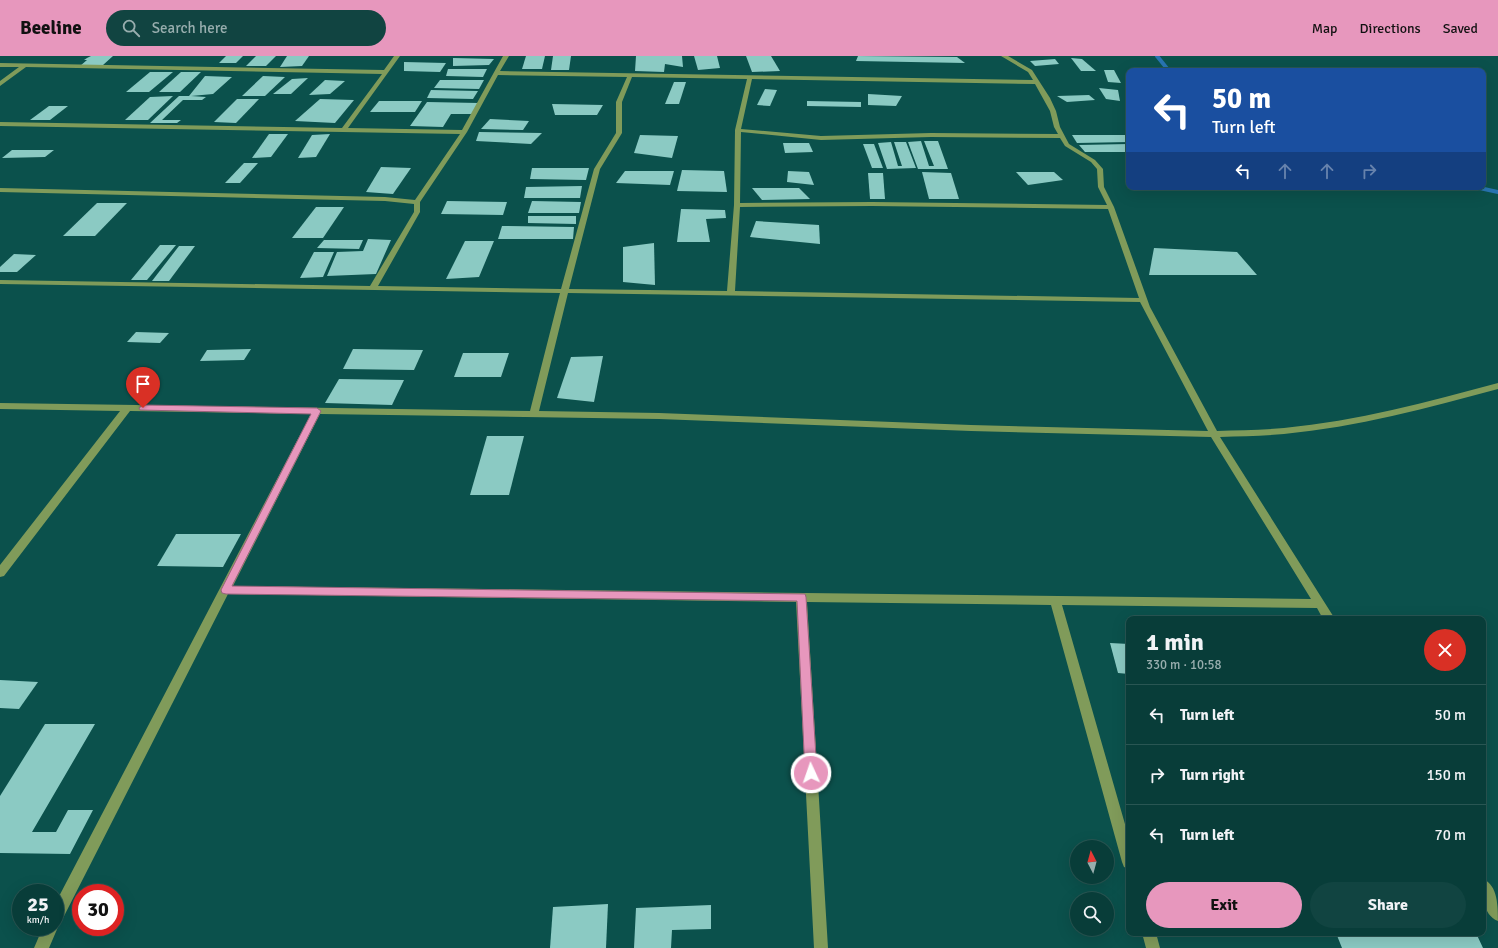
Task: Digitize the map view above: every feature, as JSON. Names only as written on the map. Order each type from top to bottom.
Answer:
[{"type":"street","points":[[344,130],[397,56]]},
{"type":"street","points":[[373,287],[417,212],[417,202],[464,132],[506,56]]},
{"type":"street","points":[[1004,56],[1030,71],[1053,111],[1057,127],[1067,145],[1093,161],[1100,169],[1100,187],[1111,207],[1144,300],[1214,434],[1327,616]]},
{"type":"street","points":[[0,65],[385,72]]},
{"type":"street","points":[[0,84],[25,65]]},
{"type":"street","points":[[497,73],[1037,82]]},
{"type":"street","points":[[534,414],[564,291],[597,169],[619,133],[619,102],[630,75]]},
{"type":"street","points":[[731,293],[738,205],[738,130],[750,77]]},
{"type":"street","points":[[0,124],[464,132]]},
{"type":"street","points":[[738,130],[821,138],[931,135],[1062,136]]},
{"type":"street","points":[[0,190],[385,199],[417,202]]},
{"type":"street","points":[[738,205],[872,204],[1111,207]]},
{"type":"street","points":[[0,282],[1144,300]]},
{"type":"street","points":[[0,406],[659,416],[971,428],[1214,434],[1284,431],[1350,421],[1422,407],[1498,386]]},
{"type":"street","points":[[0,573],[128,408]]},
{"type":"street","points":[[64,902],[317,411]]},
{"type":"street","points":[[226,590],[1319,604]]},
{"type":"street","points":[[801,597],[821,948]]},
{"type":"street","points":[[1055,601],[1126,851]]},
{"type":"street","points":[[1486,892],[1498,914]]},
{"type":"street","points":[[41,948],[47,936]]},
{"type":"street","points":[[1150,936],[1153,948]]},
{"type":"building","points":[[91,56],[113,56],[103,65],[80,66],[87,60],[84,60]]},
{"type":"building","points":[[226,56],[243,56],[236,63],[219,63]]},
{"type":"building","points":[[256,56],[276,56],[266,66],[246,66]]},
{"type":"building","points":[[287,56],[309,56],[302,66],[280,67]]},
{"type":"building","points":[[526,56],[545,56],[542,69],[522,69]]},
{"type":"building","points":[[553,56],[571,56],[569,70],[551,70]]},
{"type":"building","points":[[636,56],[682,56],[683,67],[665,64],[664,72],[635,71]]},
{"type":"building","points":[[694,56],[717,56],[720,68],[698,70]]},
{"type":"building","points":[[746,56],[771,56],[780,71],[752,72]]},
{"type":"building","points":[[858,56],[957,57],[965,63],[856,61]]},
{"type":"building","points":[[453,58],[494,59],[489,65],[453,66]]},
{"type":"building","points":[[1071,58],[1082,59],[1096,71],[1081,71]]},
{"type":"building","points":[[1055,59],[1059,64],[1035,66],[1030,61]]},
{"type":"building","points":[[404,62],[446,63],[440,72],[404,71]]},
{"type":"building","points":[[448,69],[487,69],[483,77],[446,76]]},
{"type":"building","points":[[1104,70],[1114,70],[1121,83],[1108,82]]},
{"type":"building","points":[[150,72],[173,72],[149,92],[126,92]]},
{"type":"building","points":[[181,72],[201,72],[180,92],[159,92]]},
{"type":"building","points":[[205,76],[232,77],[213,94],[191,96],[206,97],[202,100],[183,100],[162,120],[181,120],[177,123],[150,123],[179,96],[189,96]]},
{"type":"building","points":[[263,76],[285,77],[265,96],[242,96]]},
{"type":"building","points":[[308,78],[291,94],[273,94],[292,79]]},
{"type":"building","points":[[325,80],[345,81],[330,94],[309,95]]},
{"type":"building","points":[[440,80],[484,80],[479,89],[434,88]]},
{"type":"building","points":[[674,82],[686,82],[679,104],[665,104]]},
{"type":"building","points":[[1099,88],[1118,90],[1120,101],[1106,99]]},
{"type":"building","points":[[765,89],[777,90],[770,106],[757,105]]},
{"type":"building","points":[[431,90],[478,91],[473,99],[427,98]]},
{"type":"building","points":[[868,94],[902,96],[896,106],[868,105]]},
{"type":"building","points":[[1089,95],[1095,100],[1067,102],[1057,96]]},
{"type":"building","points":[[173,96],[148,120],[125,120],[150,97]]},
{"type":"building","points":[[237,99],[259,99],[236,123],[214,122]]},
{"type":"building","points":[[320,99],[354,100],[335,123],[295,121]]},
{"type":"building","points":[[379,101],[422,101],[415,112],[370,112]]},
{"type":"building","points":[[807,101],[861,102],[861,107],[807,106]]},
{"type":"building","points":[[427,102],[479,103],[472,114],[451,114],[443,127],[410,126]]},
{"type":"building","points":[[552,104],[603,105],[597,115],[555,115]]},
{"type":"building","points":[[49,106],[68,106],[50,120],[30,120]]},
{"type":"building","points":[[490,119],[529,121],[523,130],[481,129]]},
{"type":"building","points":[[479,132],[542,133],[531,144],[476,141]]},
{"type":"building","points":[[269,134],[288,134],[271,157],[252,158]]},
{"type":"building","points":[[330,134],[316,157],[298,158],[312,135]]},
{"type":"building","points":[[640,135],[678,136],[672,158],[634,153]]},
{"type":"building","points":[[1072,135],[1126,135],[1126,142],[1077,143]]},
{"type":"building","points":[[921,141],[929,166],[934,166],[924,141],[938,141],[948,169],[918,169],[908,142]]},
{"type":"building","points":[[891,142],[898,166],[902,166],[894,142],[906,142],[916,168],[887,169],[878,143]]},
{"type":"building","points":[[783,143],[809,143],[813,152],[785,153]]},
{"type":"building","points":[[863,144],[874,144],[883,168],[872,168]]},
{"type":"building","points":[[1126,144],[1126,152],[1085,152],[1079,145]]},
{"type":"building","points":[[12,150],[54,150],[45,157],[2,158]]},
{"type":"building","points":[[244,163],[258,163],[240,183],[225,183]]},
{"type":"building","points":[[381,167],[411,168],[393,194],[366,192]]},
{"type":"building","points":[[532,168],[589,168],[586,180],[530,179]]},
{"type":"building","points":[[682,170],[724,171],[727,192],[677,191]]},
{"type":"building","points":[[625,171],[674,171],[670,185],[616,183]]},
{"type":"building","points":[[788,171],[809,172],[814,185],[787,182]]},
{"type":"building","points":[[922,172],[951,173],[959,199],[929,199]]},
{"type":"building","points":[[1016,172],[1054,172],[1063,180],[1028,185]]},
{"type":"building","points":[[868,173],[883,173],[885,199],[870,199]]},
{"type":"building","points":[[582,186],[580,198],[524,198],[526,187]]},
{"type":"building","points":[[752,188],[799,188],[810,199],[762,200]]},
{"type":"building","points":[[447,201],[507,202],[503,215],[441,214]]},
{"type":"building","points":[[532,201],[581,202],[579,213],[528,213]]},
{"type":"building","points":[[97,203],[127,203],[95,236],[63,236]]},
{"type":"building","points":[[316,207],[344,207],[323,238],[292,238]]},
{"type":"building","points":[[681,209],[725,210],[726,218],[706,219],[710,242],[677,242]]},
{"type":"building","points":[[528,216],[576,216],[576,224],[528,223]]},
{"type":"building","points":[[756,221],[819,225],[820,244],[750,237]]},
{"type":"building","points":[[502,226],[574,227],[573,239],[498,239]]},
{"type":"building","points":[[368,239],[391,240],[376,274],[327,276],[337,252],[363,251]]},
{"type":"building","points":[[324,240],[363,240],[359,249],[317,248]]},
{"type":"building","points":[[465,241],[494,241],[479,277],[446,279]]},
{"type":"building","points":[[654,243],[655,285],[623,282],[623,247]]},
{"type":"building","points":[[160,245],[176,245],[147,280],[131,280]]},
{"type":"building","points":[[179,246],[195,246],[169,281],[152,281]]},
{"type":"building","points":[[1154,248],[1237,252],[1257,275],[1149,275]]},
{"type":"building","points":[[314,252],[334,252],[323,277],[300,278]]},
{"type":"building","points":[[14,254],[36,255],[17,272],[0,272],[0,267]]},
{"type":"building","points":[[136,332],[169,333],[160,343],[127,342]]},
{"type":"building","points":[[251,349],[244,360],[200,361],[207,350]]},
{"type":"building","points":[[353,349],[423,350],[414,370],[343,369]]},
{"type":"building","points":[[463,353],[509,353],[501,377],[454,377]]},
{"type":"building","points":[[603,356],[594,402],[557,398],[571,357]]},
{"type":"building","points":[[339,379],[404,380],[392,405],[325,403]]},
{"type":"building","points":[[487,436],[524,436],[509,495],[470,495]]},
{"type":"building","points":[[176,534],[241,534],[223,567],[157,566]]},
{"type":"building","points":[[1110,643],[1126,644],[1126,674],[1118,673]]},
{"type":"building","points":[[0,680],[38,682],[19,709],[0,708]]},
{"type":"building","points":[[45,724],[95,724],[32,832],[56,832],[68,810],[93,810],[70,854],[0,853],[0,796]]},
{"type":"building","points":[[608,904],[606,948],[550,948],[553,907]]},
{"type":"building","points":[[711,905],[711,929],[672,930],[671,948],[634,948],[636,908]]},
{"type":"building","points":[[1337,936],[1477,936],[1483,948],[1342,948]]},
{"type":"waterway","points":[[1157,56],[1167,68]]},
{"type":"waterway","points":[[1486,189],[1498,192]]},
{"type":"route","points":[[143,408],[317,411],[226,590],[801,597],[811,773]]}]
